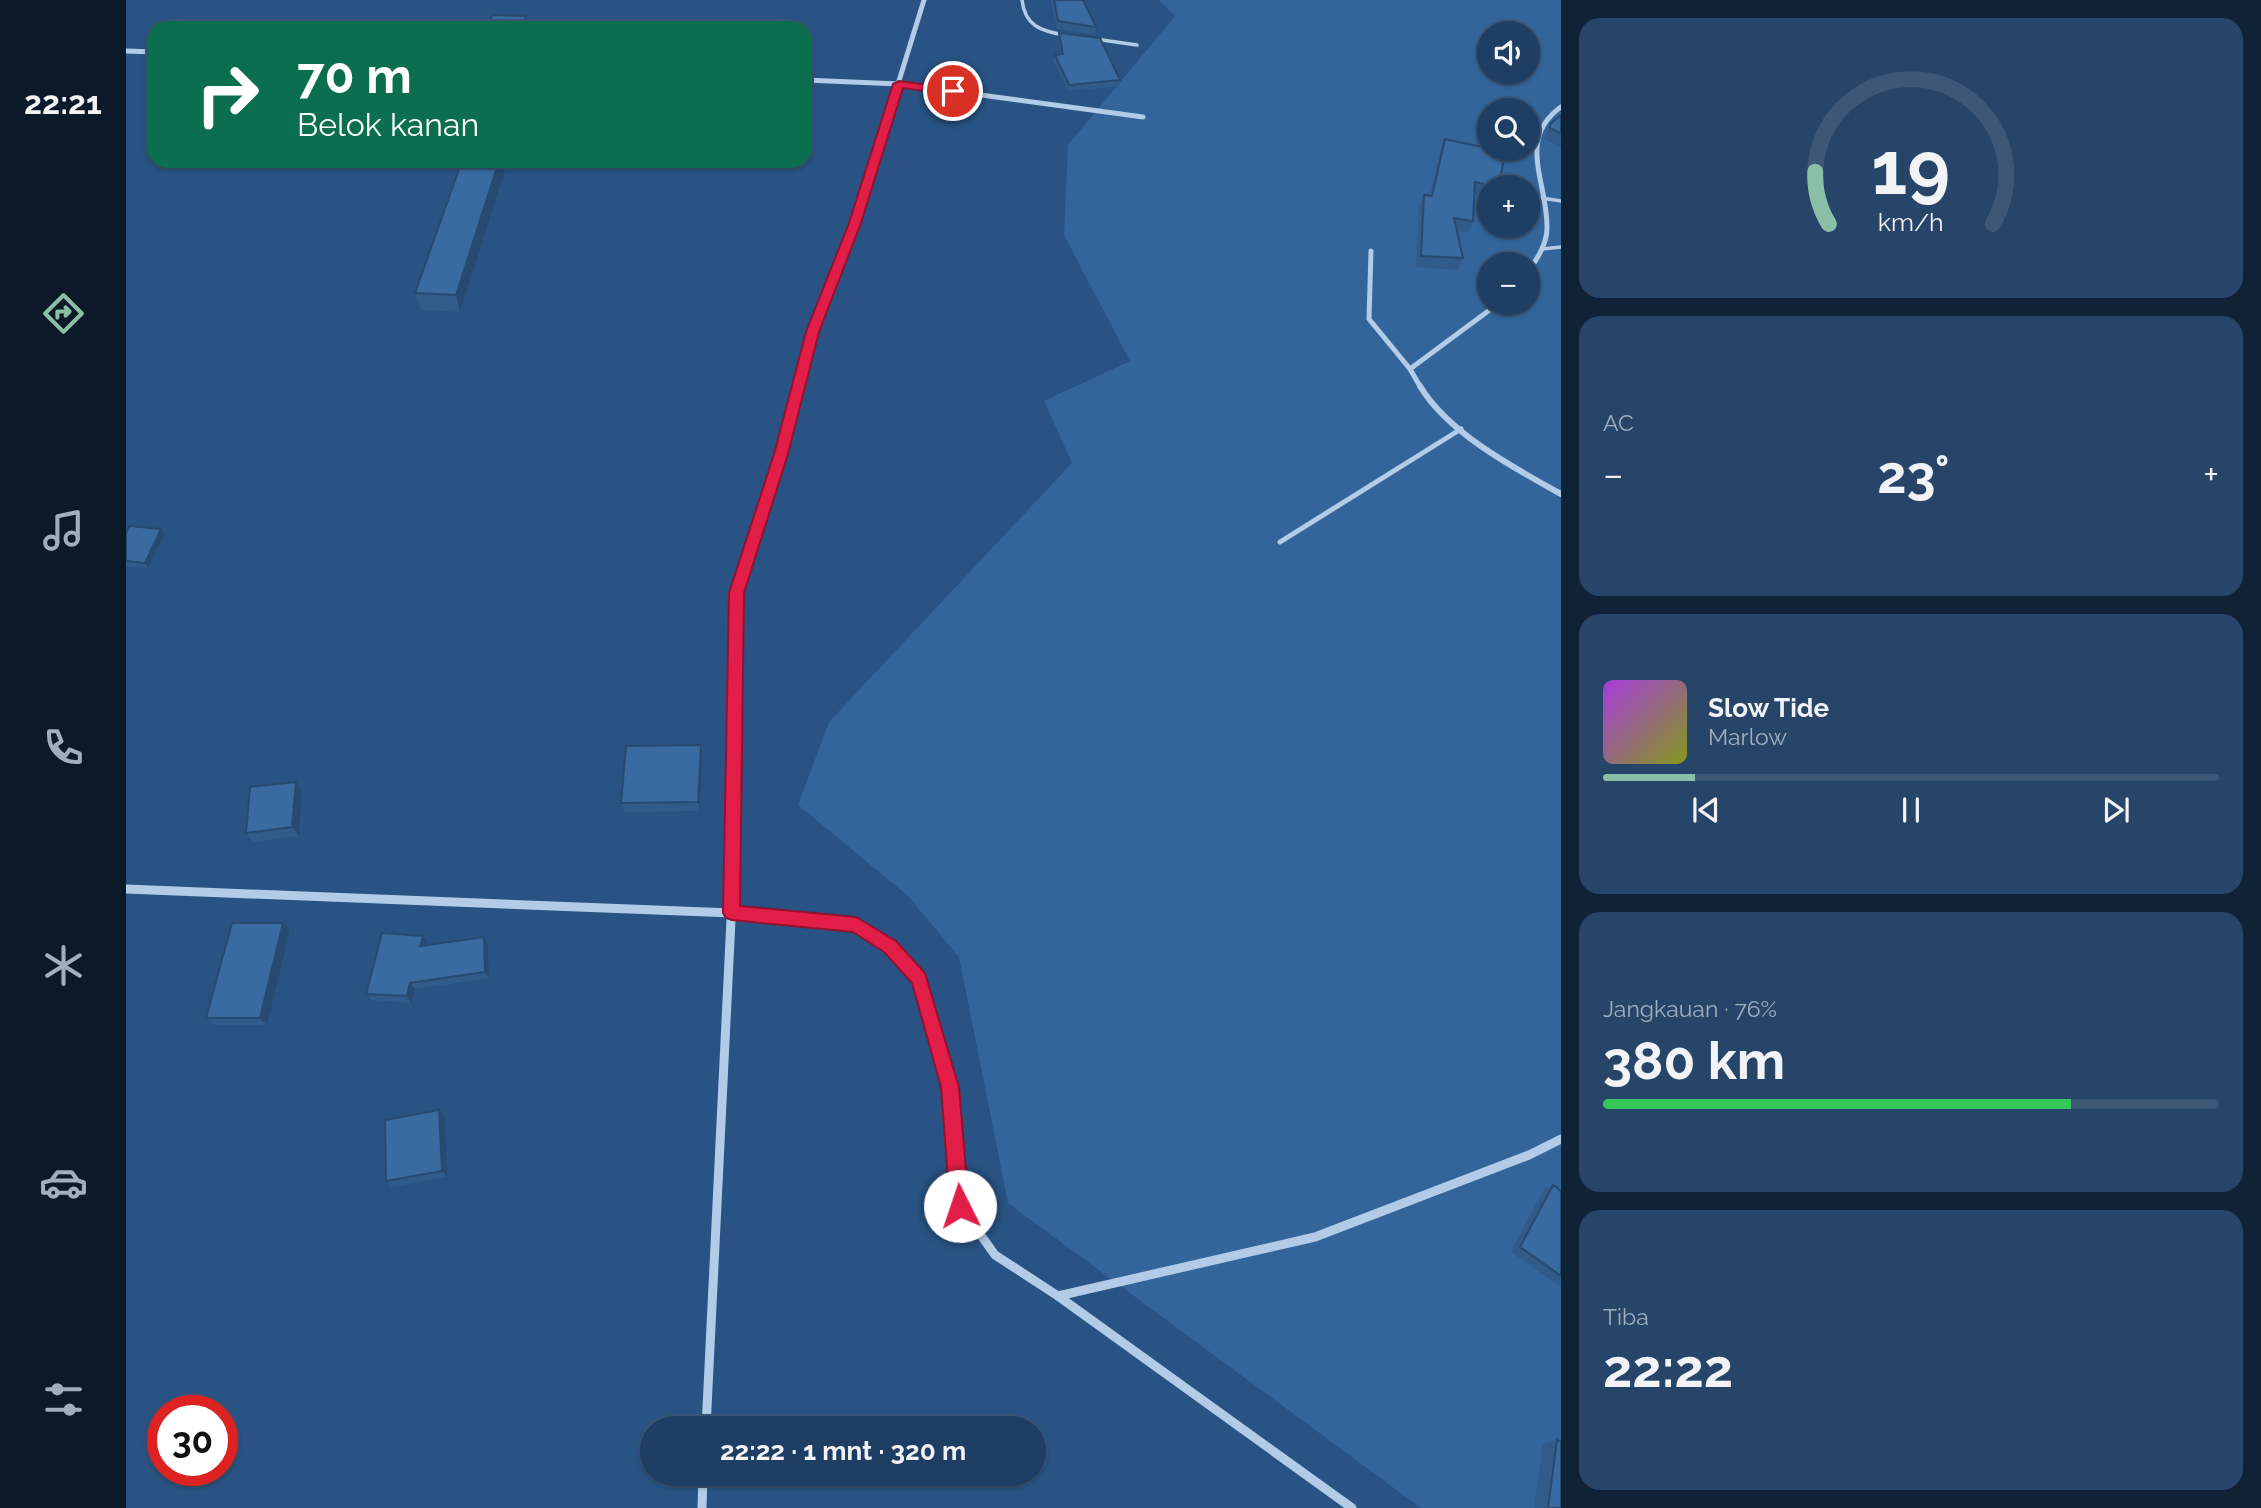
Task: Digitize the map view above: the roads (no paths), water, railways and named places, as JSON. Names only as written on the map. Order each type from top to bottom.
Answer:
[{"type":"street","points":[[707,1416],[732,913],[737,593],[781,454],[813,332],[855,223],[924,0]]},
{"type":"street","points":[[126,51],[147,52]]},
{"type":"street","points":[[812,80],[899,84],[1143,117]]},
{"type":"street","points":[[1540,252],[1548,227],[1537,172],[1538,141],[1543,122],[1561,107]]},
{"type":"street","points":[[1371,251],[1369,319],[1410,369],[1428,399],[1461,429],[1510,466],[1561,494]]},
{"type":"street","points":[[1410,369],[1483,315]]},
{"type":"street","points":[[126,889],[732,913],[856,925],[890,946],[919,979],[950,1087],[960,1206],[995,1255],[1058,1296],[1352,1508]]},
{"type":"street","points":[[1058,1296],[1315,1237],[1561,1139]]},
{"type":"street","points":[[702,1508],[703,1486]]},
{"type":"lane","points":[[1022,0],[1023,12],[1029,23],[1048,32],[1073,36]]},
{"type":"lane","points":[[1086,38],[1137,45]]},
{"type":"lane","points":[[1542,198],[1561,201]]},
{"type":"lane","points":[[1542,249],[1561,247]]},
{"type":"lane","points":[[1280,542],[1461,429]]}]
